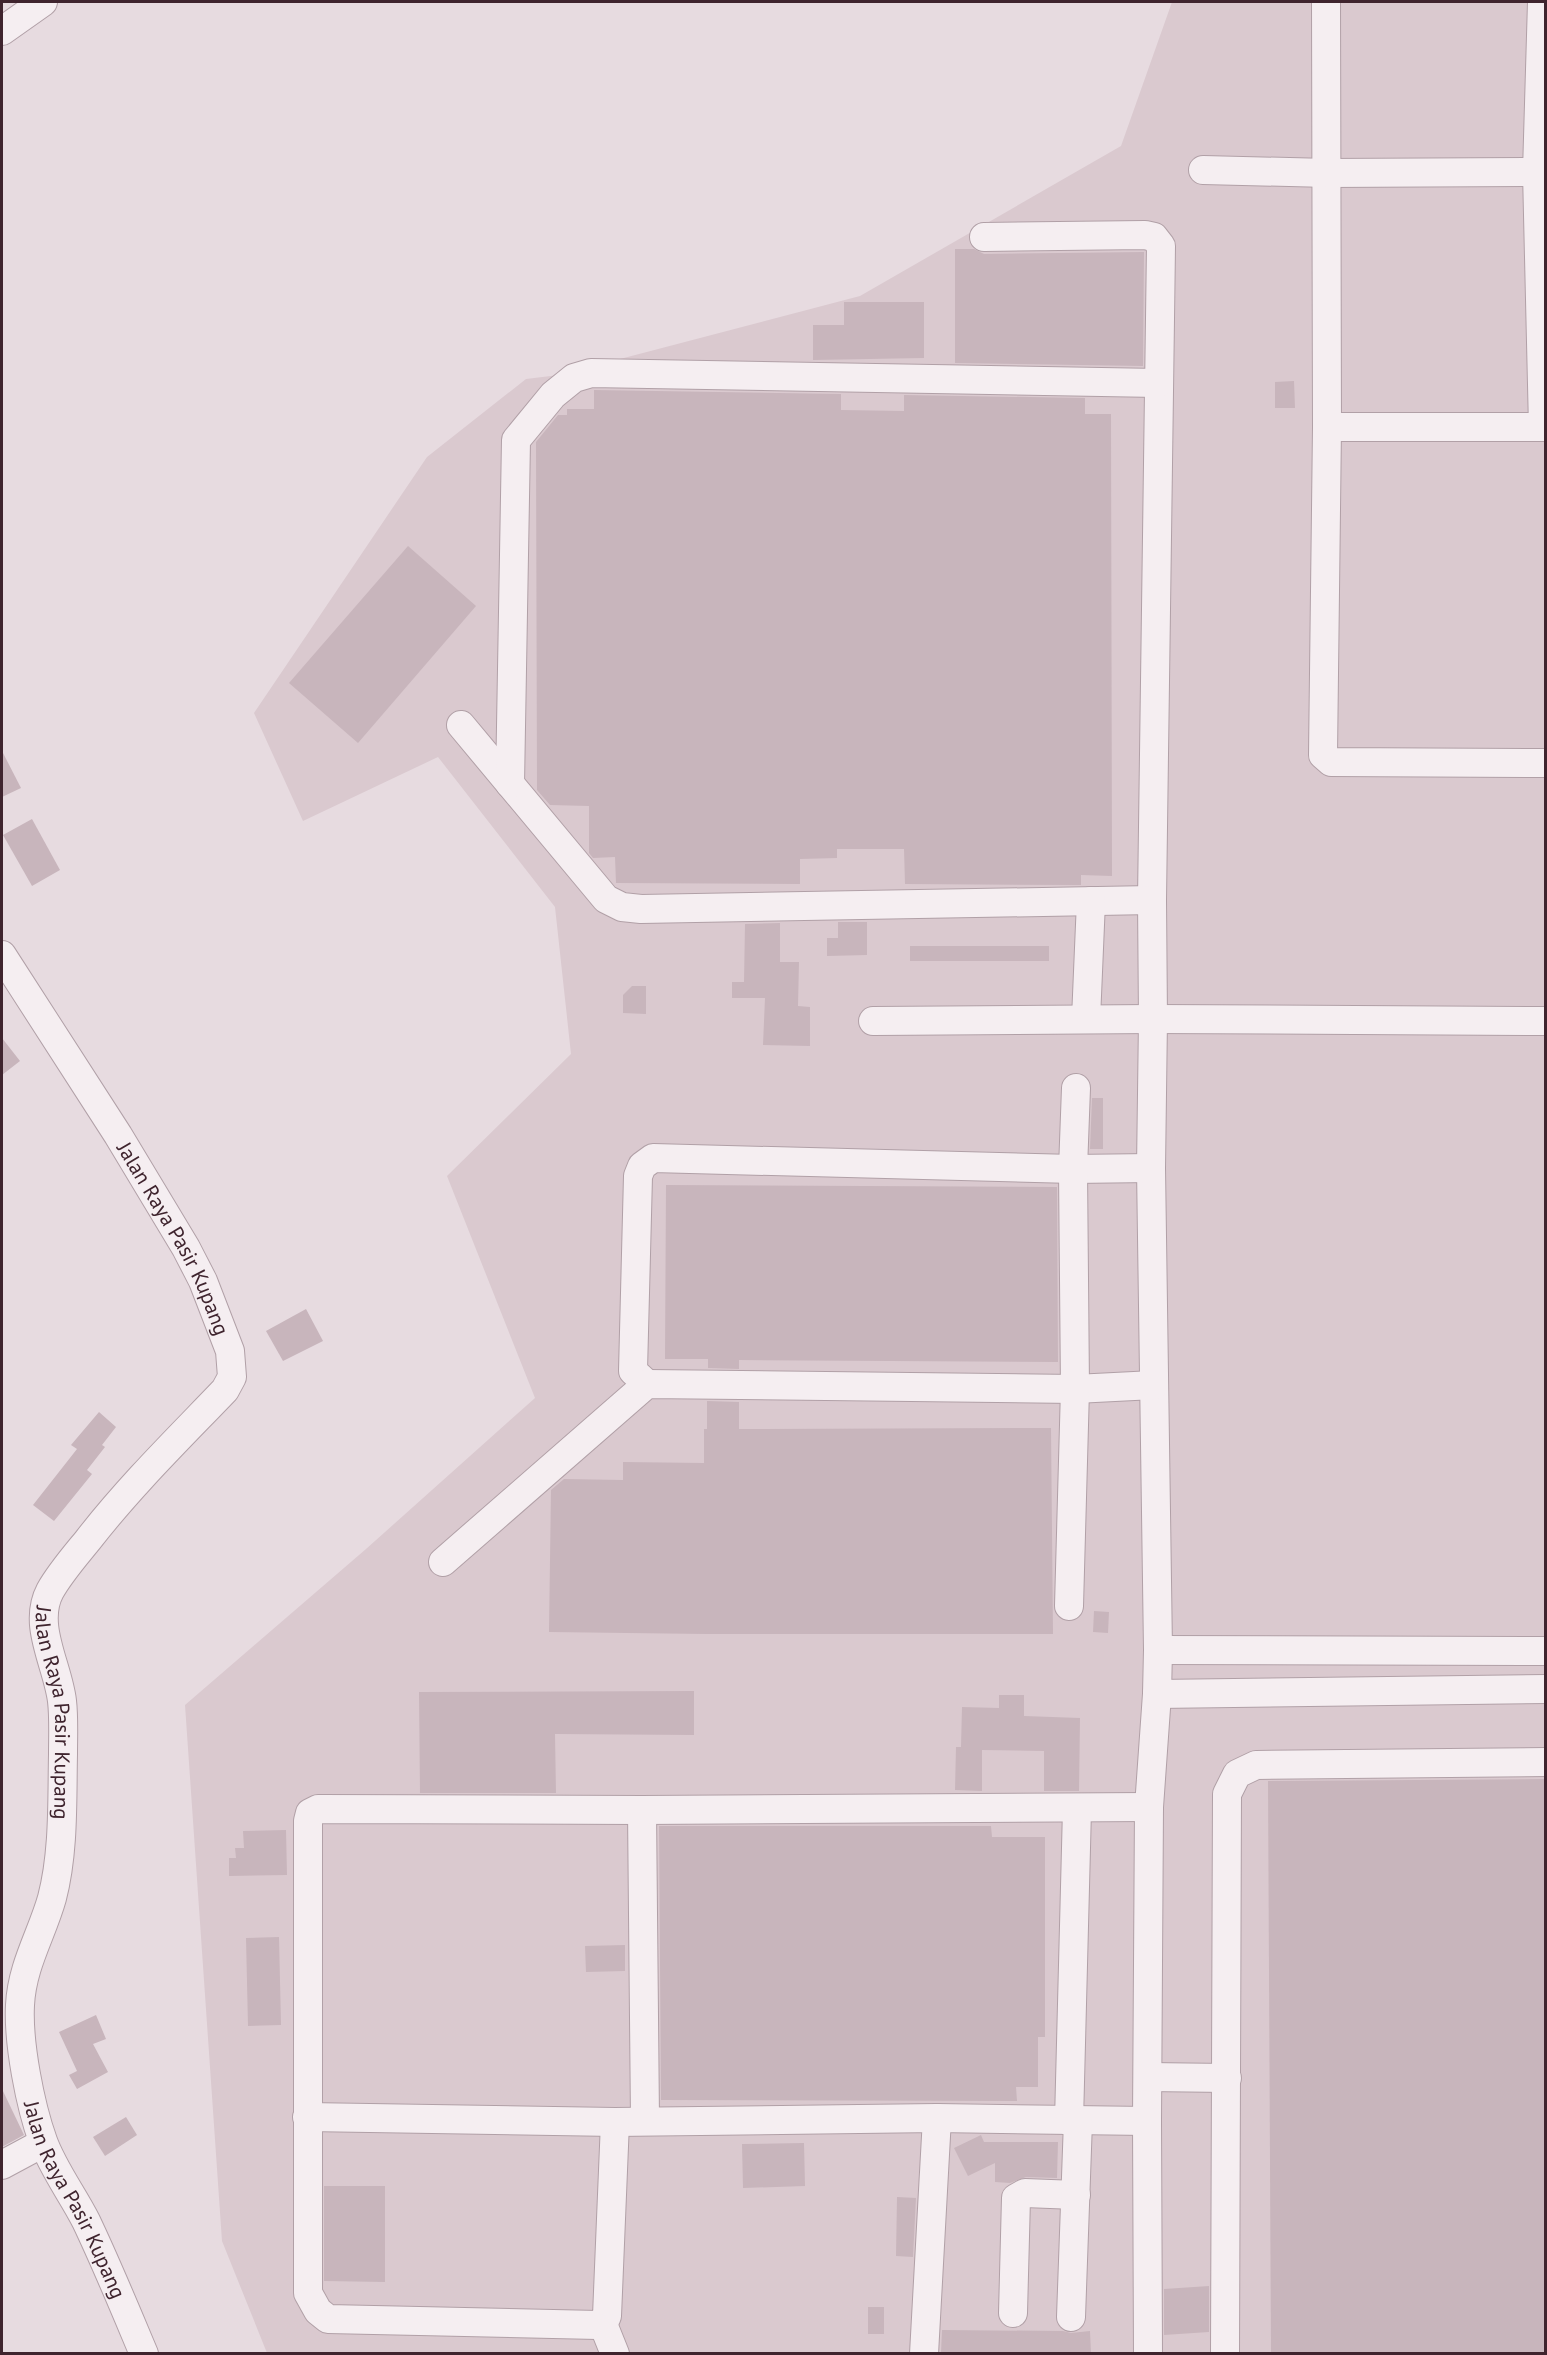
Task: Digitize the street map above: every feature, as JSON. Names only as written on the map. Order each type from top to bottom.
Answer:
[{"type":"street","points":[[2,31],[43,2]]},
{"type":"street","points":[[1326,2],[1327,427],[1323,755],[1331,762],[1545,763]]},
{"type":"street","points":[[1327,427],[1544,427],[1542,2]]},
{"type":"street","points":[[1203,170],[1328,173],[1541,172]]},
{"type":"street","points":[[984,237],[1145,235],[1154,237],[1161,246],[1152,900],[1151,1168],[1158,1694],[1149,1807],[1148,2354]]},
{"type":"street","points":[[510,784],[516,440],[553,394],[574,378],[591,373],[1158,383]]},
{"type":"street","points":[[461,725],[606,899],[622,907],[641,909],[1152,900]]},
{"type":"street","points":[[1086,1019],[1091,901]]},
{"type":"street","name":"Jalan Raya Pasir Kupang","points":[[2,955],[106,1115],[186,1248],[203,1281],[221,1325],[233,1368],[231,1383],[165,1450],[116,1506],[62,1573],[45,1604],[46,1638],[62,1700],[61,1833],[58,1868],[52,1897],[26,1965],[20,2007],[23,2049],[43,2143],[84,2218],[113,2279],[144,2354]]},
{"type":"street","points":[[873,1021],[1153,1019],[1545,1021]]},
{"type":"street","points":[[1069,1606],[1075,1389],[1073,1168],[1076,1088]]},
{"type":"street","points":[[646,1384],[633,1371],[638,1176],[642,1166],[653,1158],[1151,1168]]},
{"type":"street","points":[[443,1562],[646,1384],[1075,1389],[1154,1385]]},
{"type":"street","points":[[1158,1650],[1545,1651]]},
{"type":"street","points":[[1158,1694],[1545,1689]]},
{"type":"street","points":[[1225,2354],[1227,1794],[1237,1774],[1256,1765],[1545,1762]]},
{"type":"street","points":[[603,2324],[328,2319],[318,2311],[308,2293],[308,1832],[310,1813],[318,1809],[1077,1809],[1149,1807]]},
{"type":"street","points":[[1071,2317],[1076,2194],[1074,2121],[1077,1809]]},
{"type":"street","points":[[642,1810],[645,2120]]},
{"type":"street","points":[[1148,2077],[1227,2078]]},
{"type":"street","points":[[307,2117],[615,2122],[937,2118],[1147,2121]]},
{"type":"street","points":[[924,2354],[937,2118]]},
{"type":"street","points":[[615,2122],[607,2316],[603,2324],[615,2354]]},
{"type":"street","points":[[2,2165],[43,2143]]},
{"type":"street","points":[[1013,2313],[1016,2198],[1025,2193],[1076,2194]]},
{"type":"shaded area","points":[[1172,2],[1545,2],[1545,2353],[267,2353],[222,2241],[185,1705],[366,1549],[535,1398],[447,1176],[571,1054],[555,907],[438,757],[303,821],[254,713],[427,457],[526,379],[559,375],[860,296],[1121,146]]},
{"type":"building","points":[[955,249],[974,249],[984,254],[1144,252],[1143,366],[955,363]]},
{"type":"building","points":[[844,302],[924,302],[924,358],[813,360],[813,325],[844,325]]},
{"type":"building","points":[[1294,381],[1295,408],[1275,408],[1275,382]]},
{"type":"building","points":[[594,390],[841,394],[841,410],[904,411],[904,395],[1085,398],[1085,414],[1111,414],[1112,876],[1081,875],[1081,885],[905,884],[904,849],[837,849],[837,858],[800,859],[800,884],[616,883],[615,857],[593,858],[589,853],[589,806],[550,805],[537,790],[536,442],[558,415],[567,415],[567,409],[594,409]]},
{"type":"building","points":[[408,546],[476,606],[358,743],[289,683]]},
{"type":"building","points":[[2,751],[21,788],[2,797]]},
{"type":"building","points":[[32,819],[60,870],[32,886],[3,835]]},
{"type":"building","points":[[838,922],[867,922],[867,955],[827,956],[827,938],[838,938]]},
{"type":"building","points":[[780,923],[780,962],[799,962],[798,1006],[810,1007],[810,1046],[763,1045],[765,998],[732,998],[732,982],[744,982],[745,924]]},
{"type":"building","points":[[910,946],[1049,946],[1049,961],[910,961]]},
{"type":"building","points":[[632,986],[646,986],[646,1014],[623,1013],[623,995]]},
{"type":"building","points":[[2,1038],[20,1061],[2,1075]]},
{"type":"building","points":[[1092,1098],[1103,1098],[1103,1149],[1090,1149]]},
{"type":"building","points":[[666,1185],[1057,1187],[1058,1362],[739,1360],[739,1369],[708,1368],[708,1359],[665,1359]]},
{"type":"building","points":[[306,1309],[323,1341],[283,1361],[266,1331]]},
{"type":"building","points":[[707,1401],[739,1402],[739,1429],[1051,1428],[1053,1634],[549,1632],[551,1490],[564,1479],[623,1480],[623,1462],[704,1463]]},
{"type":"building","points":[[99,1412],[116,1427],[102,1445],[105,1447],[87,1470],[92,1474],[54,1521],[33,1505],[77,1449],[71,1445]]},
{"type":"building","points":[[1094,1611],[1109,1612],[1108,1633],[1093,1632]]},
{"type":"building","points":[[694,1691],[694,1735],[555,1734],[556,1793],[420,1793],[419,1692]]},
{"type":"building","points":[[999,1695],[1024,1695],[1024,1716],[1080,1718],[1079,1791],[1044,1791],[1044,1751],[982,1750],[982,1791],[955,1790],[956,1747],[961,1747],[962,1707],[999,1708]]},
{"type":"building","points":[[1545,1779],[1545,2354],[1271,2354],[1268,1781]]},
{"type":"building","points":[[659,1826],[991,1826],[992,1837],[1045,1837],[1045,2037],[1038,2037],[1038,2087],[1016,2087],[1017,2101],[661,2100]]},
{"type":"building","points":[[286,1830],[287,1875],[229,1876],[229,1858],[236,1858],[235,1848],[244,1848],[243,1831]]},
{"type":"building","points":[[279,1937],[281,2025],[248,2026],[246,1938]]},
{"type":"building","points":[[625,1945],[625,1971],[586,1972],[585,1946]]},
{"type":"building","points":[[96,2015],[106,2039],[93,2044],[108,2072],[77,2089],[69,2075],[77,2071],[59,2032]]},
{"type":"building","points":[[2,2089],[24,2135],[2,2147]]},
{"type":"building","points":[[126,2117],[137,2135],[105,2156],[93,2137]]},
{"type":"building","points":[[981,2135],[984,2142],[1058,2142],[1057,2178],[1026,2177],[1010,2183],[995,2182],[995,2163],[968,2176],[954,2148]]},
{"type":"building","points":[[804,2143],[805,2186],[743,2188],[742,2144]]},
{"type":"building","points":[[324,2186],[385,2186],[385,2282],[324,2281]]},
{"type":"building","points":[[897,2197],[916,2198],[913,2257],[896,2256]]},
{"type":"building","points":[[1209,2286],[1209,2332],[1164,2335],[1164,2289]]},
{"type":"building","points":[[868,2307],[884,2307],[884,2334],[868,2334]]},
{"type":"building","points":[[942,2330],[1063,2331],[1071,2333],[1090,2331],[1091,2354],[941,2353]]}]
